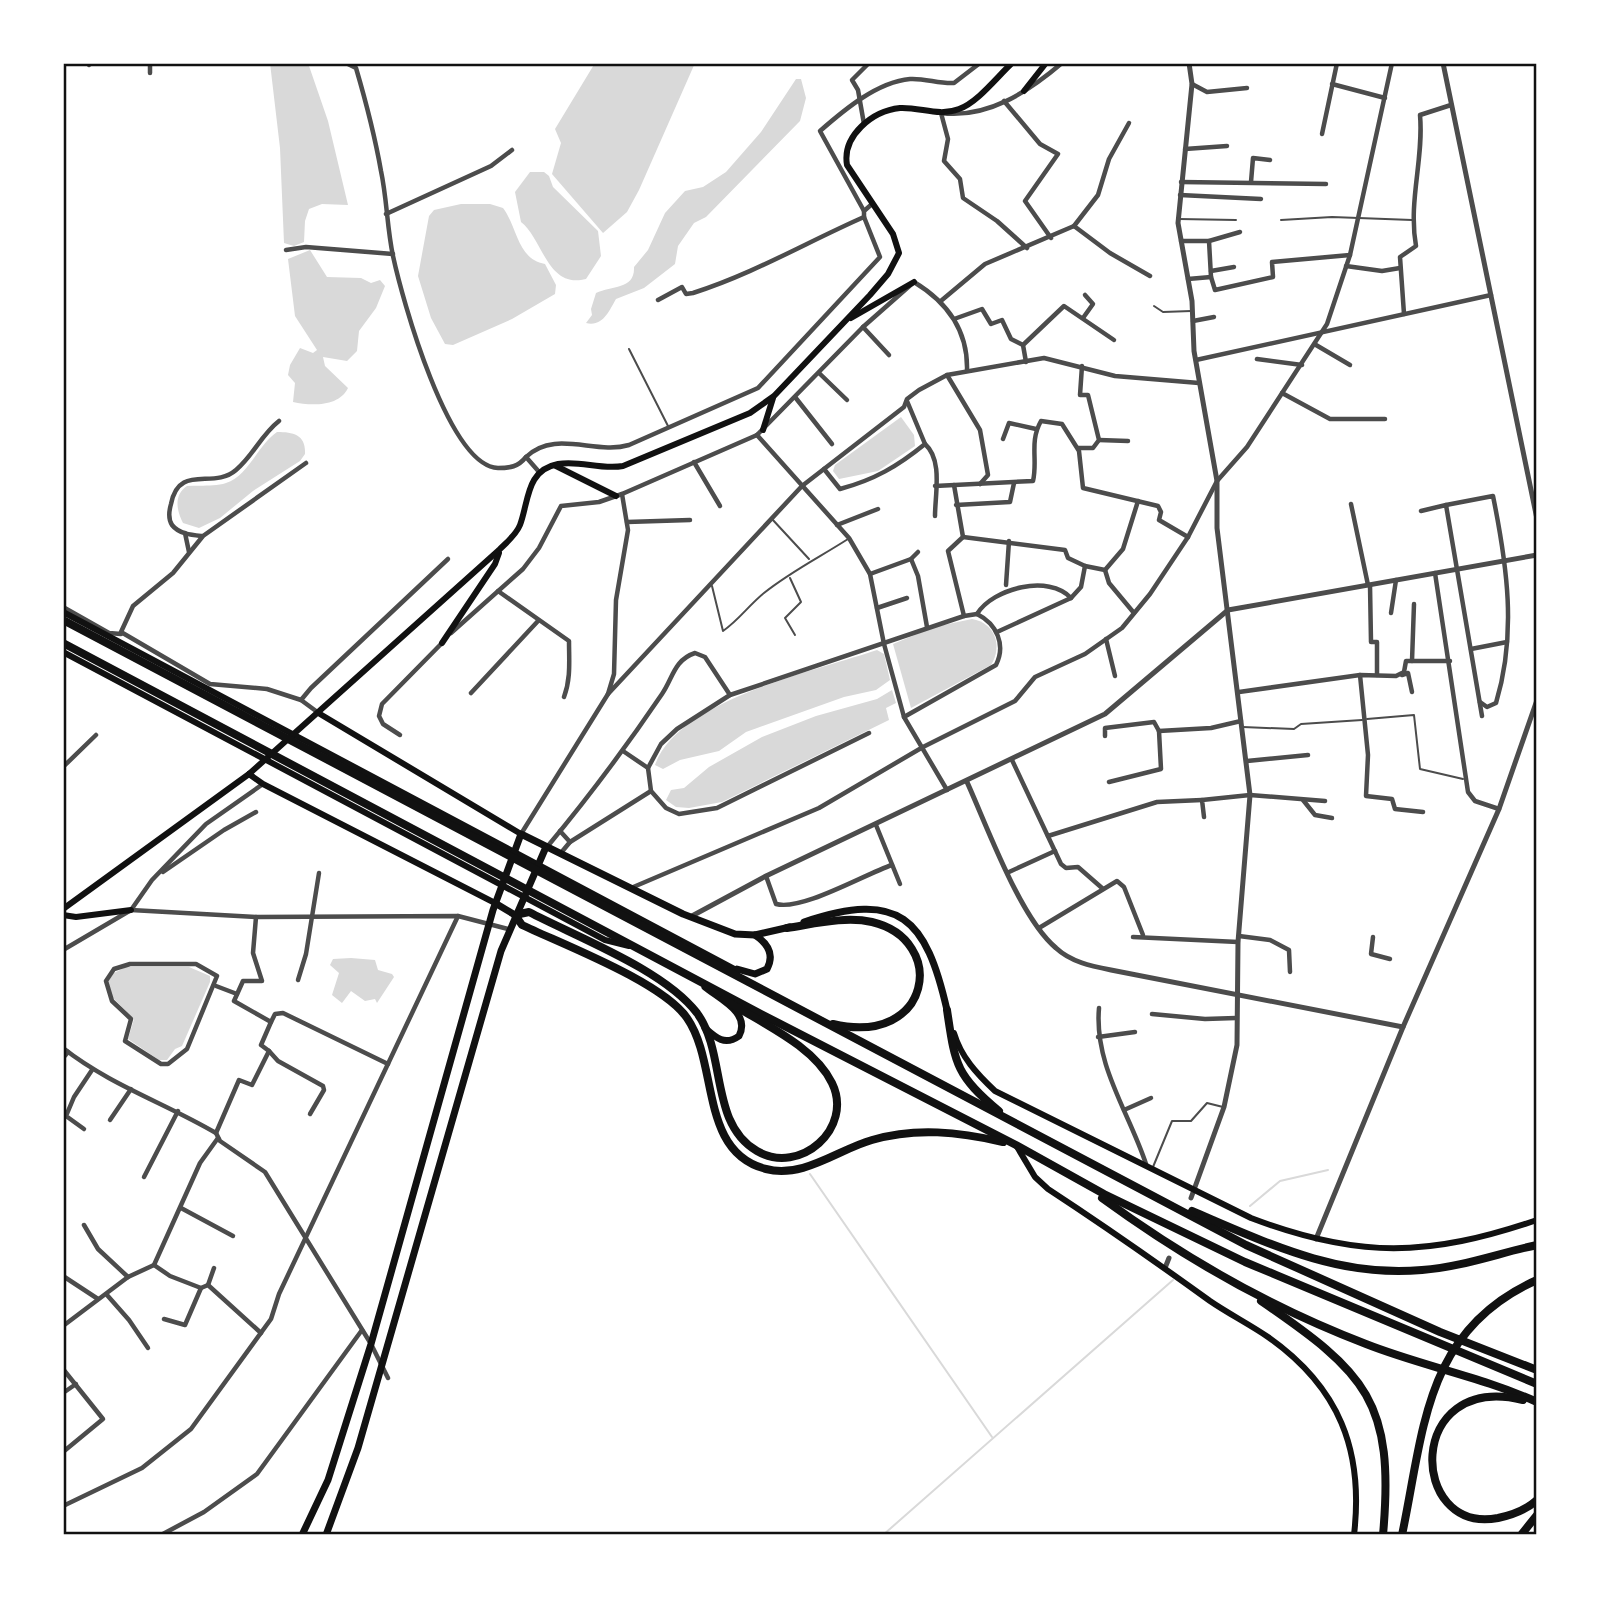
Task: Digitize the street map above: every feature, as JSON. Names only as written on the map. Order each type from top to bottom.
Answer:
[{"type":"highway","points":[[63,620],[619,911],[818,1021],[1295,1268],[1537,1370]]},
{"type":"highway","points":[[63,643],[606,936],[640,949],[1016,1145],[1079,1181],[1245,1262],[1537,1384]]},
{"type":"highway","points":[[302,1535],[328,1480],[370,1344],[495,903],[521,834],[645,896],[735,934],[755,935],[833,921],[873,923],[901,936],[912,949],[918,964],[916,996],[908,1009],[896,1020],[881,1027],[864,1028],[818,1021]]},
{"type":"highway","points":[[326,1535],[358,1448],[508,929],[546,847]]},
{"type":"highway","points":[[495,903],[516,915],[522,925],[653,989],[675,1004],[695,1032],[722,1129],[731,1148],[750,1163],[768,1170],[789,1171],[819,1162],[870,1140],[899,1134],[957,1132],[1016,1145]]},
{"type":"highway","points":[[787,928],[849,910],[884,911],[900,917],[926,941],[934,960],[957,1065],[979,1095],[1012,1122]]},
{"type":"highway","points":[[516,915],[529,912],[662,981],[683,996],[705,1028],[718,1039],[728,1041],[739,1036],[743,1023],[738,1013],[691,976]]},
{"type":"highway","points":[[737,969],[755,974],[767,969],[770,958],[768,947],[755,935]]},
{"type":"highway","points":[[691,976],[803,1050],[831,1082],[837,1102],[834,1121],[816,1148],[797,1157],[779,1159],[757,1151],[744,1141],[734,1128],[726,1108],[705,1028]]},
{"type":"highway","points":[[1079,1181],[1150,1233],[1235,1283],[1315,1338],[1341,1360],[1360,1383],[1372,1406],[1382,1439],[1386,1475],[1383,1535]]},
{"type":"highway","points":[[1135,1186],[1275,1246],[1334,1265],[1422,1270],[1537,1244]]},
{"type":"highway","points":[[1402,1535],[1422,1426],[1447,1359],[1486,1312],[1537,1280]]},
{"type":"highway","points":[[1235,1283],[1368,1345],[1494,1385],[1537,1403]]},
{"type":"highway","points":[[1537,1403],[1499,1396],[1479,1398],[1463,1404],[1442,1422],[1430,1457],[1434,1477],[1443,1495],[1472,1516],[1482,1519],[1503,1517],[1521,1511],[1537,1500]]},
{"type":"highway","points":[[1521,1535],[1537,1515]]},
{"type":"main road","points":[[63,909],[249,774],[320,714],[517,531],[527,494],[540,473],[566,463],[603,469],[623,466],[750,413],[774,396],[888,274],[899,253],[898,243],[847,165],[845,152],[848,141],[864,125],[882,113],[897,108],[941,113],[963,108],[1012,63]]},
{"type":"main road","points":[[1024,91],[1046,63]]},
{"type":"main road","points":[[843,323],[914,282]]},
{"type":"main road","points":[[760,432],[774,396]]},
{"type":"main road","points":[[555,465],[619,495]]},
{"type":"main road","points":[[442,643],[495,564],[499,550]]},
{"type":"main road","points":[[63,610],[619,911],[737,969],[769,995]]},
{"type":"main road","points":[[63,652],[606,936]]},
{"type":"main road","points":[[320,714],[521,834]]},
{"type":"main road","points":[[249,774],[263,784],[495,903]]},
{"type":"main road","points":[[63,915],[76,917],[131,910]]},
{"type":"main road","points":[[947,1010],[958,1047],[974,1071],[995,1091],[1251,1218],[1316,1240],[1377,1249],[1426,1248],[1470,1240],[1537,1220]]},
{"type":"main road","points":[[1016,1145],[1035,1177],[1048,1189],[1268,1337],[1300,1363],[1328,1396],[1353,1456],[1357,1489],[1354,1535]]},
{"type":"street","points":[[150,63],[150,72]]},
{"type":"street","points":[[346,63],[356,68],[364,97],[381,170],[393,254],[432,385],[466,447],[489,467],[508,468],[520,463],[536,449],[559,443],[617,448],[758,388],[880,257],[864,214],[820,131],[860,100],[900,81],[914,79],[954,83],[980,63]]},
{"type":"street","points":[[864,125],[860,100],[852,80],[869,63]]},
{"type":"street","points":[[1027,247],[960,193],[960,179],[944,161],[948,139],[941,113],[973,113],[1004,101],[1024,91],[1062,63]]},
{"type":"street","points":[[1189,63],[1192,84],[1178,219],[1188,279],[1199,383],[1217,481],[1217,528],[1250,795],[1238,939],[1237,1045],[1224,1107],[1191,1198]]},
{"type":"street","points":[[1322,134],[1337,63]]},
{"type":"street","points":[[631,888],[819,808],[923,747],[1014,701],[1035,677],[1085,654],[1122,628],[1188,537],[1217,481],[1247,447],[1323,332],[1350,255],[1364,177],[1392,63]]},
{"type":"street","points":[[1443,63],[1537,519]]},
{"type":"street","points":[[1192,84],[1207,92],[1247,88]]},
{"type":"street","points":[[1332,84],[1385,98]]},
{"type":"street","points":[[1004,101],[1040,144],[1058,154],[1025,201],[1051,238]]},
{"type":"street","points":[[1404,314],[1401,254],[1416,246],[1412,220],[1421,132],[1420,114],[1451,105]]},
{"type":"street","points":[[942,300],[985,264],[1074,226],[1098,195],[1109,159],[1129,123]]},
{"type":"street","points":[[1184,149],[1227,146]]},
{"type":"street","points":[[386,214],[491,166],[512,150]]},
{"type":"street","points":[[1251,182],[1253,158],[1270,160]]},
{"type":"street","points":[[1181,182],[1326,184]]},
{"type":"street","points":[[1180,195],[1261,199]]},
{"type":"street","points":[[658,300],[676,288],[682,287],[686,294],[694,293],[744,275],[864,214],[872,204]]},
{"type":"street","points":[[1074,226],[1110,253],[1150,276]]},
{"type":"street","points":[[1181,242],[1209,241],[1240,232]]},
{"type":"street","points":[[1209,241],[1215,290],[1273,277],[1272,262],[1350,255]]},
{"type":"street","points":[[286,250],[306,247],[393,254]]},
{"type":"street","points":[[1346,266],[1381,271],[1400,268]]},
{"type":"street","points":[[1188,279],[1234,267]]},
{"type":"street","points":[[400,735],[383,724],[379,716],[382,704],[442,643],[523,569],[539,548],[561,506],[619,495],[760,432],[863,327],[914,282],[942,300],[954,319],[967,352],[967,370]]},
{"type":"street","points":[[1083,318],[1093,304],[1085,295]]},
{"type":"street","points":[[1196,360],[1491,295]]},
{"type":"street","points":[[1023,345],[1064,306],[1114,340]]},
{"type":"street","points":[[954,319],[982,309],[991,324],[1002,320],[1011,339],[1023,345]]},
{"type":"street","points":[[1193,321],[1214,317]]},
{"type":"street","points":[[863,327],[890,355]]},
{"type":"street","points":[[1023,345],[1026,362]]},
{"type":"street","points":[[1316,345],[1350,365]]},
{"type":"street","points":[[521,834],[608,694],[802,486],[867,438],[904,407],[907,400],[947,375],[1044,359],[1115,376],[1199,383]]},
{"type":"street","points":[[1257,359],[1302,365]]},
{"type":"street","points":[[1082,366],[1080,395],[1088,395],[1099,440]]},
{"type":"street","points":[[819,373],[847,400]]},
{"type":"street","points":[[947,375],[980,430],[988,475],[980,484]]},
{"type":"street","points":[[1282,393],[1329,419],[1385,419]]},
{"type":"street","points":[[795,397],[832,444]]},
{"type":"street","points":[[907,400],[925,444],[933,452],[935,516]]},
{"type":"street","points":[[203,536],[185,533],[173,527],[169,513],[179,484],[235,472],[260,439],[279,421]]},
{"type":"street","points":[[935,486],[1032,481],[1036,429],[1041,421],[1062,424],[1077,448],[1083,488],[1158,506],[1161,512],[1159,520],[1188,537]]},
{"type":"street","points":[[1003,439],[1009,423],[1036,429]]},
{"type":"street","points":[[760,432],[802,486],[849,538],[870,574],[884,644],[904,717],[948,791]]},
{"type":"street","points":[[1099,440],[1128,441]]},
{"type":"street","points":[[1077,448],[1093,448],[1099,440]]},
{"type":"street","points":[[824,469],[840,489],[869,481],[896,467],[925,444]]},
{"type":"street","points":[[526,457],[540,473]]},
{"type":"street","points":[[694,462],[720,506]]},
{"type":"street","points":[[121,634],[128,612],[173,573],[203,536],[306,463]]},
{"type":"street","points":[[956,505],[1010,502],[1014,483]]},
{"type":"street","points":[[954,485],[963,537]]},
{"type":"street","points":[[608,694],[614,674],[615,600],[627,522],[619,495]]},
{"type":"street","points":[[1421,510],[1493,496],[1506,560],[1507,642],[1496,703],[1487,707],[1480,702]]},
{"type":"street","points":[[1105,570],[1123,549],[1138,502]]},
{"type":"street","points":[[1352,504],[1369,585],[1371,642],[1377,642],[1377,675]]},
{"type":"street","points":[[1447,505],[1482,716]]},
{"type":"street","points":[[837,525],[878,509]]},
{"type":"street","points":[[627,522],[690,520]]},
{"type":"street","points":[[185,533],[190,552]]},
{"type":"street","points":[[964,616],[947,551],[963,537],[1065,550],[1069,558],[1085,566],[1105,570]]},
{"type":"street","points":[[1006,584],[1009,541]]},
{"type":"street","points":[[870,574],[911,559],[918,552]]},
{"type":"street","points":[[690,917],[766,876],[1105,714],[1228,610],[1537,555]]},
{"type":"street","points":[[301,701],[320,678],[448,559]]},
{"type":"street","points":[[911,559],[918,576],[927,626]]},
{"type":"street","points":[[997,632],[1071,598],[1082,587],[1085,566]]},
{"type":"street","points":[[1105,570],[1108,583],[1134,613]]},
{"type":"street","points":[[1435,573],[1466,780],[1475,801],[1499,809]]},
{"type":"street","points":[[1391,612],[1396,580]]},
{"type":"street","points":[[869,733],[735,799],[700,813],[685,815],[671,812],[651,791],[648,768],[669,735],[730,695],[884,644],[927,626],[977,614],[993,597],[1027,588],[1059,589],[1071,598]]},
{"type":"street","points":[[498,591],[569,641],[567,662],[570,673],[564,697]]},
{"type":"street","points":[[877,608],[907,597]]},
{"type":"street","points":[[1412,662],[1414,604]]},
{"type":"street","points":[[63,610],[109,633],[121,634],[210,684],[267,690],[301,701],[320,714]]},
{"type":"street","points":[[904,717],[996,665],[1001,647],[997,632],[977,614]]},
{"type":"street","points":[[471,693],[538,621]]},
{"type":"street","points":[[1216,621],[1230,625]]},
{"type":"street","points":[[1106,639],[1115,676]]},
{"type":"street","points":[[1471,649],[1507,642]]},
{"type":"street","points":[[546,847],[623,751],[664,691],[677,665],[691,654],[699,653],[705,657],[730,695]]},
{"type":"street","points":[[1399,676],[1406,661],[1450,661]]},
{"type":"street","points":[[1239,692],[1360,675],[1399,676],[1408,673],[1412,692]]},
{"type":"street","points":[[1360,675],[1367,755],[1366,796],[1392,799],[1395,809],[1423,812]]},
{"type":"street","points":[[1316,1240],[1403,1027],[1499,809],[1537,700]]},
{"type":"street","points":[[1105,736],[1105,727],[1154,722],[1159,731],[1161,769],[1109,782]]},
{"type":"street","points":[[1159,731],[1242,724]]},
{"type":"street","points":[[63,767],[96,735]]},
{"type":"street","points":[[623,751],[648,768]]},
{"type":"street","points":[[1247,761],[1308,755]]},
{"type":"street","points":[[1012,760],[1063,867],[1080,868],[1102,888]]},
{"type":"street","points":[[967,782],[1009,872],[1039,928],[1056,949],[1083,963],[1403,1027]]},
{"type":"street","points":[[63,950],[131,910],[158,874],[206,824],[263,784]]},
{"type":"street","points":[[559,854],[570,842],[651,791]]},
{"type":"street","points":[[1048,836],[1157,802],[1250,795],[1325,801]]},
{"type":"street","points":[[1303,799],[1315,816],[1332,818]]},
{"type":"street","points":[[1202,800],[1204,817]]},
{"type":"street","points":[[158,874],[256,812]]},
{"type":"street","points":[[876,825],[900,884]]},
{"type":"street","points":[[559,831],[570,842]]},
{"type":"street","points":[[1009,872],[1055,851]]},
{"type":"street","points":[[766,876],[776,904],[787,907],[813,899],[892,864]]},
{"type":"street","points":[[298,980],[306,954],[319,873]]},
{"type":"street","points":[[1039,928],[1114,881],[1123,886],[1143,934]]},
{"type":"street","points":[[643,884],[645,896]]},
{"type":"street","points":[[131,910],[257,917],[458,916],[490,922],[508,929]]},
{"type":"street","points":[[63,1506],[142,1468],[191,1429],[271,1320],[279,1294],[458,916]]},
{"type":"street","points":[[257,917],[253,953],[262,981],[243,981],[234,1001],[271,1022]]},
{"type":"street","points":[[1132,937],[1270,940],[1289,950],[1290,972]]},
{"type":"street","points":[[1373,937],[1371,954],[1391,959]]},
{"type":"street","points":[[185,964],[201,965],[215,973],[216,985],[187,1049],[165,1065],[125,1041],[131,1018],[111,1001],[106,981],[110,972],[124,965],[185,964]]},
{"type":"street","points":[[216,985],[237,994]]},
{"type":"street","points":[[1099,1008],[1098,1037],[1103,1059],[1149,1166]]},
{"type":"street","points":[[310,1114],[324,1090],[323,1086],[278,1060],[261,1045],[277,1013],[283,1013],[388,1064]]},
{"type":"street","points":[[1152,1014],[1205,1019],[1237,1018]]},
{"type":"street","points":[[1098,1037],[1135,1032]]},
{"type":"street","points":[[63,1058],[65,1050],[92,1070],[178,1111],[265,1172],[362,1330],[388,1378]]},
{"type":"street","points":[[63,1326],[128,1277],[154,1265],[164,1237],[181,1208],[200,1163],[217,1136],[239,1080],[252,1085],[269,1051]]},
{"type":"street","points":[[84,1129],[66,1116],[74,1097],[92,1070]]},
{"type":"street","points":[[110,1120],[131,1089]]},
{"type":"street","points":[[1124,1110],[1152,1097]]},
{"type":"street","points":[[144,1177],[178,1111]]},
{"type":"street","points":[[181,1208],[233,1236]]},
{"type":"street","points":[[83,1224],[99,1249],[128,1277]]},
{"type":"street","points":[[1165,1268],[1169,1258]]},
{"type":"street","points":[[154,1265],[170,1276],[201,1288],[208,1286]]},
{"type":"street","points":[[208,1286],[214,1268]]},
{"type":"street","points":[[63,1276],[98,1299]]},
{"type":"street","points":[[208,1286],[261,1333]]},
{"type":"street","points":[[164,1319],[185,1325],[201,1288]]},
{"type":"street","points":[[107,1295],[129,1320],[148,1348]]},
{"type":"street","points":[[161,1535],[204,1511],[257,1474],[362,1330]]},
{"type":"street","points":[[63,1369],[103,1419],[63,1452]]},
{"type":"street","points":[[63,1393],[76,1384]]},
{"type":"lane","points":[[1281,220],[1332,216],[1412,220]]},
{"type":"lane","points":[[1178,219],[1236,220]]},
{"type":"lane","points":[[1154,306],[1163,312],[1192,311]]},
{"type":"lane","points":[[629,349],[668,427]]},
{"type":"lane","points":[[771,519],[810,559]]},
{"type":"lane","points":[[711,583],[715,610],[723,631],[737,621],[764,593],[789,578],[810,559],[849,538]]},
{"type":"lane","points":[[789,578],[801,602],[785,618],[795,635]]},
{"type":"lane","points":[[1242,724],[1294,729],[1301,724],[1414,715],[1420,769],[1466,780]]},
{"type":"lane","points":[[1149,1166],[1172,1121],[1191,1121],[1207,1103],[1224,1107]]},
{"type":"shaded area","points":[[270,63],[308,63],[328,121],[348,205],[322,204],[309,209],[305,221],[304,242],[294,246],[284,243],[280,148]]},
{"type":"shaded area","points":[[595,63],[695,63],[639,190],[627,212],[603,233],[552,174],[561,143],[555,129]]},
{"type":"shaded area","points":[[796,79],[801,79],[806,98],[800,121],[706,217],[694,223],[678,246],[675,264],[644,288],[616,299],[608,313],[597,323],[586,323],[592,315],[596,293],[621,286],[631,280],[634,267],[648,250],[665,213],[685,191],[703,187],[726,172],[761,132]]},
{"type":"shaded area","points":[[530,172],[544,172],[549,176],[553,187],[598,231],[601,256],[586,279],[562,277],[554,270],[521,222],[515,192]]},
{"type":"shaded area","points":[[461,204],[490,204],[503,208],[523,249],[536,261],[545,264],[556,285],[555,294],[512,319],[453,345],[445,344],[431,318],[418,276],[429,216],[434,210]]},
{"type":"shaded area","points":[[310,250],[327,277],[361,278],[371,283],[380,280],[385,286],[376,308],[359,331],[357,351],[347,361],[323,357],[325,366],[348,388],[338,399],[324,404],[293,402],[295,383],[288,375],[290,365],[300,348],[313,353],[317,350],[295,316],[288,259]]},
{"type":"shaded area","points":[[901,417],[914,435],[915,446],[878,471],[839,479],[833,471],[835,465]]},
{"type":"shaded area","points":[[277,432],[294,434],[301,439],[305,454],[300,461],[253,491],[220,518],[199,528],[183,523],[178,498],[187,486],[217,485],[234,479]]},
{"type":"shaded area","points":[[972,619],[986,625],[995,636],[995,658],[991,665],[911,708],[893,644],[934,627]]},
{"type":"shaded area","points":[[877,650],[884,654],[890,680],[876,690],[844,697],[746,732],[719,751],[680,760],[663,769],[655,765],[669,742],[691,723],[719,706],[786,678]]},
{"type":"shaded area","points":[[892,690],[896,703],[886,708],[889,720],[722,802],[689,808],[676,807],[666,800],[671,790],[684,788],[709,767],[762,737],[816,716],[877,699]]},
{"type":"shaded area","points":[[333,959],[375,960],[378,970],[394,977],[377,1003],[375,999],[365,1001],[351,991],[342,1003],[332,995],[339,973],[330,965]]},
{"type":"shaded area","points":[[126,967],[189,967],[210,976],[210,982],[182,1046],[175,1049],[167,1060],[159,1060],[128,1039],[134,1019],[112,997],[108,982],[114,973]]},
{"type":"waterway","points":[[1250,1206],[1280,1181],[1328,1170]]},
{"type":"waterway","points":[[810,1174],[992,1437]]},
{"type":"waterway","points":[[883,1535],[1173,1280]]}]
